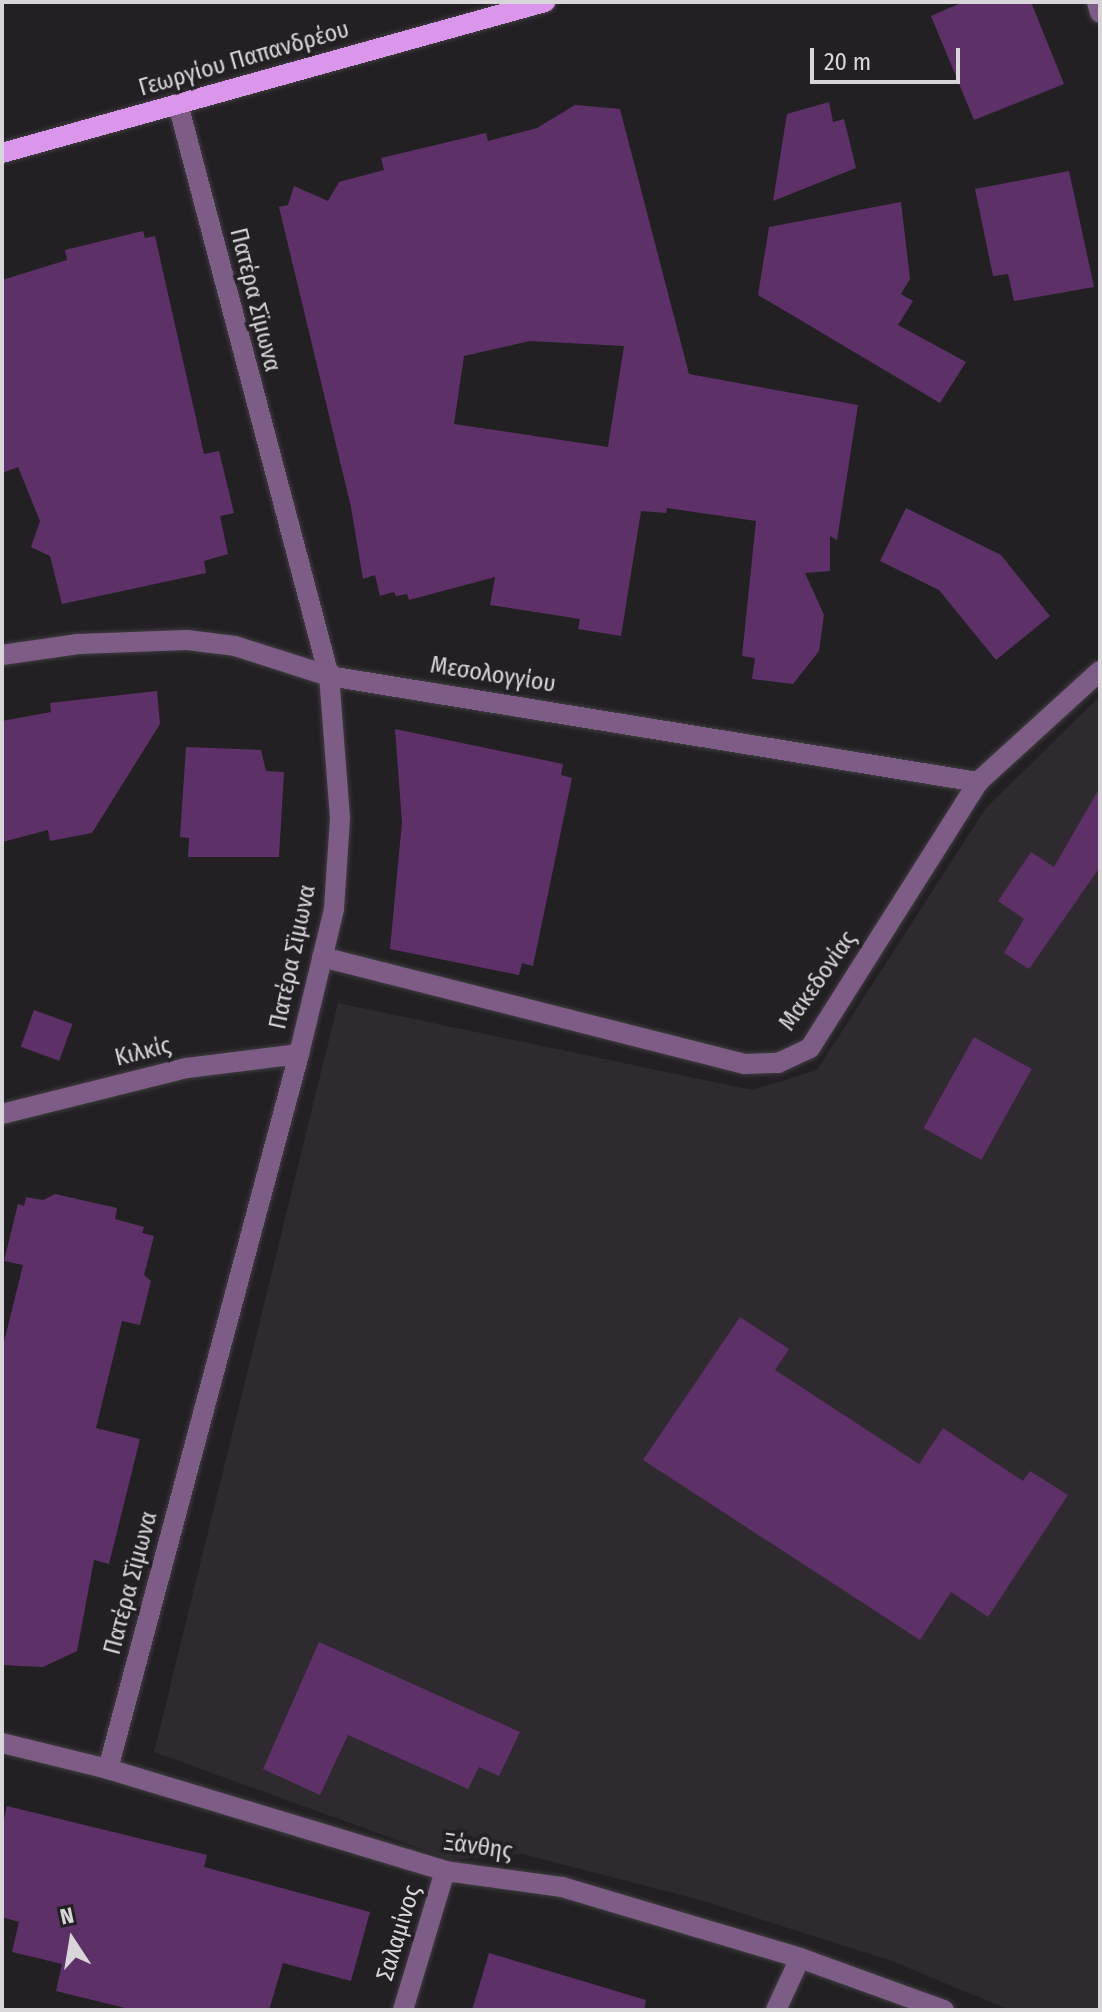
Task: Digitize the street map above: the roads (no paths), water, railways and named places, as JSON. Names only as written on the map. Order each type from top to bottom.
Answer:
[{"type":"main road","name":"Γεωργίου Παπανδρέου","points":[[2,153],[545,2]]},
{"type":"street","points":[[1097,2],[1100,13]]},
{"type":"street","name":"Πατέρα Σϊμωνα","points":[[108,1769],[299,1054],[334,909],[340,818],[329,676],[178,104]]},
{"type":"street","name":"Μεσολογγίου","points":[[2,655],[78,644],[187,640],[235,646],[329,676],[978,782]]},
{"type":"street","name":"Μακεδονίας","points":[[322,957],[745,1064],[778,1063],[810,1048],[978,782],[1100,671]]},
{"type":"street","name":"Κιλκίς","points":[[2,1114],[187,1068],[299,1054]]},
{"type":"street","name":"Ξάνθης","points":[[2,1743],[108,1769],[445,1871],[562,1887],[800,1958],[944,2010]]},
{"type":"street","name":"Σαλαμίνος","points":[[403,2010],[445,1871]]},
{"type":"street","points":[[776,2010],[800,1958]]}]
